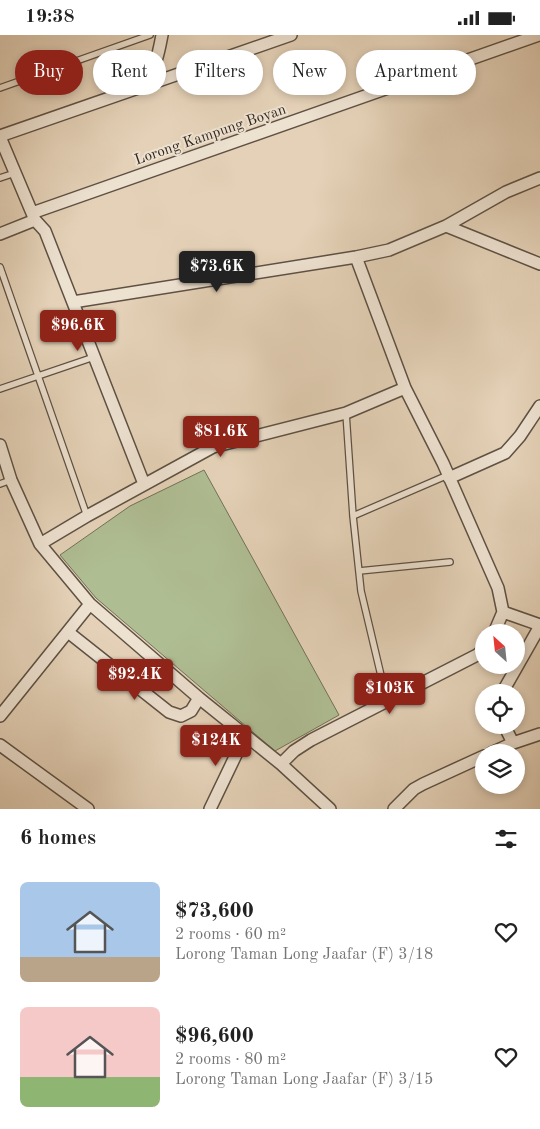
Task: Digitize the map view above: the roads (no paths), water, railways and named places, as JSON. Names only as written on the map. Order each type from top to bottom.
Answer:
[{"type":"street","points":[[159,50],[162,35]]},
{"type":"street","points":[[166,78],[291,35]]},
{"type":"street","name":"Lorong Kampung Boyan","points":[[0,234],[34,217],[539,35]]},
{"type":"street","points":[[118,95],[0,137],[34,217],[46,231],[144,484]]},
{"type":"street","points":[[73,303],[389,250],[446,226],[506,192],[540,178]]},
{"type":"street","points":[[446,226],[540,263]]},
{"type":"street","points":[[356,257],[405,388],[448,476],[498,588],[503,612],[498,624]]},
{"type":"street","points":[[40,544],[213,447],[346,413],[405,388]]},
{"type":"street","points":[[448,476],[505,453],[520,436],[540,406]]},
{"type":"street","points":[[0,445],[5,482],[40,544],[90,604],[198,698],[281,765],[330,809]]},
{"type":"street","points":[[0,714],[90,604]]},
{"type":"street","points":[[503,612],[540,626],[507,684]]},
{"type":"street","points":[[68,632],[170,712],[181,716],[191,711],[198,698]]},
{"type":"street","points":[[281,765],[294,751],[311,740],[475,656]]},
{"type":"street","points":[[508,734],[513,743],[540,734]]},
{"type":"street","points":[[210,809],[245,736]]},
{"type":"street","points":[[0,745],[88,809]]},
{"type":"street","points":[[394,809],[414,789],[475,760]]},
{"type":"lane","points":[[0,88],[150,35]]},
{"type":"lane","points":[[0,178],[15,173]]},
{"type":"lane","points":[[0,267],[87,516]]},
{"type":"lane","points":[[0,389],[94,357]]},
{"type":"lane","points":[[346,413],[353,515],[361,591],[383,684],[390,700]]},
{"type":"lane","points":[[353,515],[448,476]]},
{"type":"lane","points":[[359,571],[450,562]]}]
